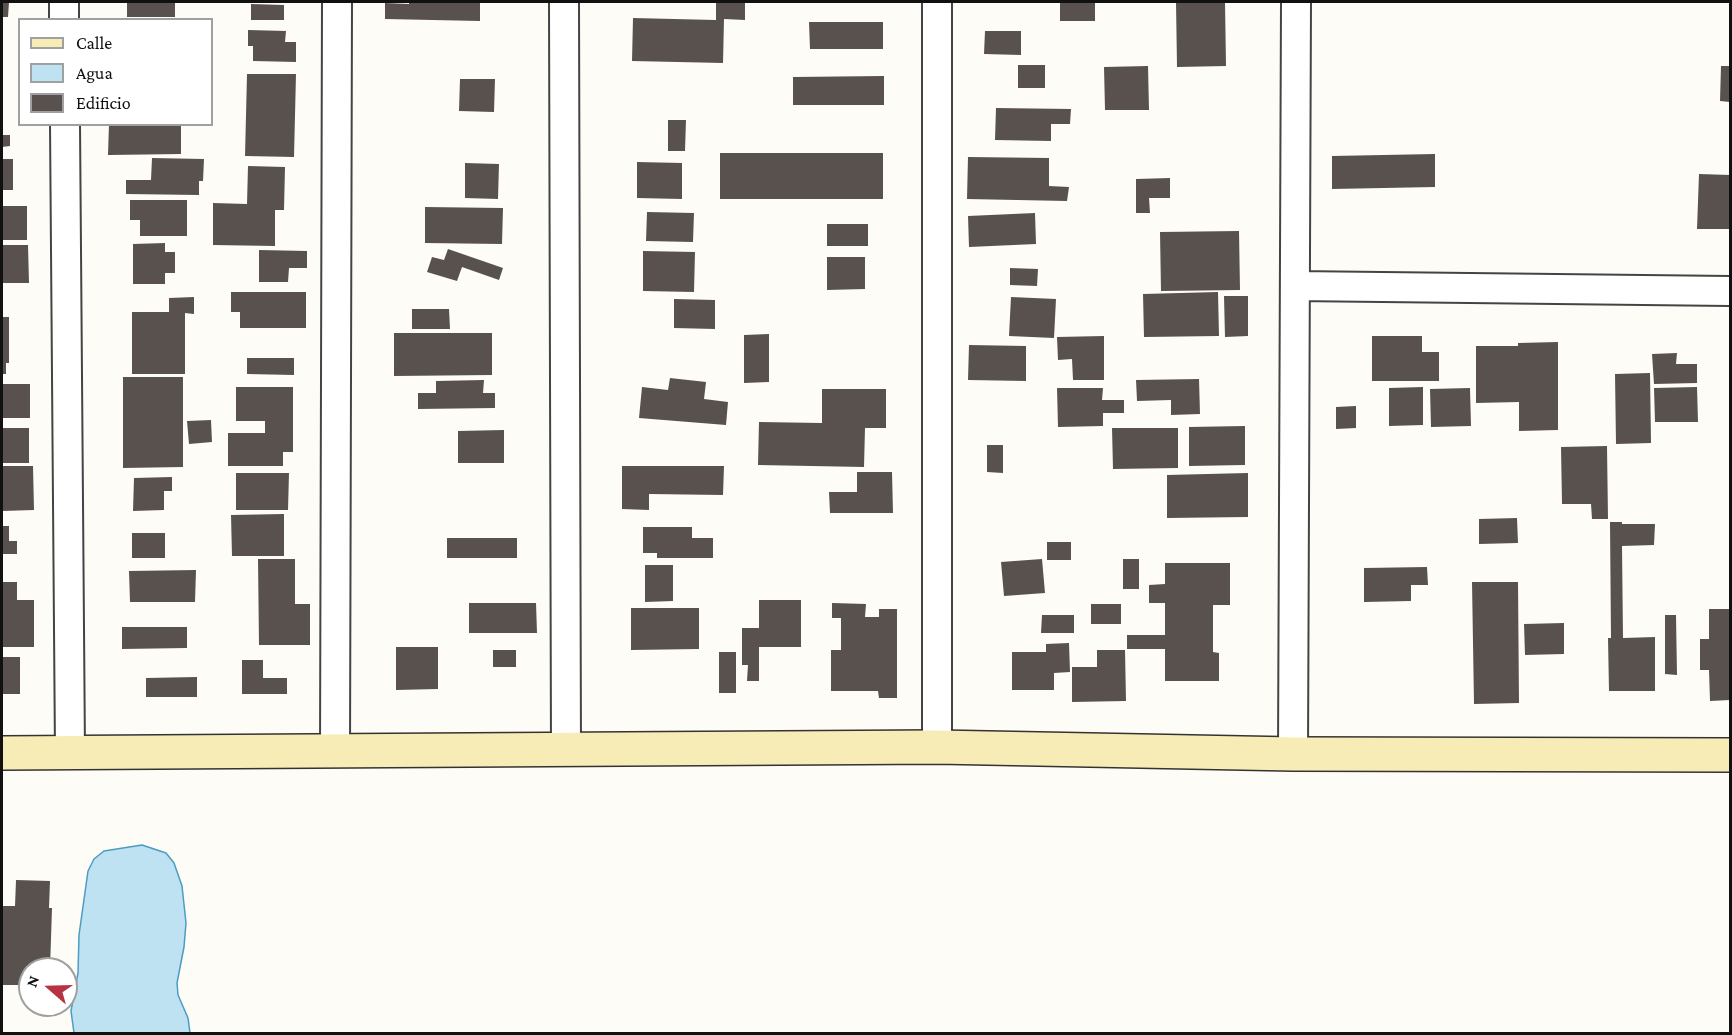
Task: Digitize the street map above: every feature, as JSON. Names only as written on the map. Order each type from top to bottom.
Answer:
[{"type":"main road","points":[[2,753],[937,747],[1293,754],[1731,755]]},
{"type":"street","points":[[64,2],[64,18]]},
{"type":"street","points":[[335,751],[337,2]]},
{"type":"street","points":[[564,2],[566,751]]},
{"type":"street","points":[[937,2],[937,747]]},
{"type":"street","points":[[1293,754],[1296,2]]},
{"type":"street","points":[[65,126],[70,753]]},
{"type":"street","points":[[1295,286],[1731,291]]},
{"type":"water","points":[[142,845],[166,853],[174,863],[182,886],[186,923],[177,983],[178,995],[188,1018],[190,1033],[74,1033],[72,1017],[78,1017],[79,935],[88,871],[94,859],[104,851]]},
{"type":"building","points":[[2,2],[9,2],[8,17],[2,17]]},
{"type":"building","points":[[127,2],[175,2],[175,17],[127,17]]},
{"type":"building","points":[[409,2],[480,2],[480,21],[385,19],[385,3],[409,4]]},
{"type":"building","points":[[716,2],[745,2],[745,20],[724,19],[723,63],[632,61],[633,18],[716,20]]},
{"type":"building","points":[[1060,2],[1095,2],[1095,21],[1060,21]]},
{"type":"building","points":[[1176,2],[1225,2],[1226,66],[1177,67]]},
{"type":"building","points":[[251,4],[284,5],[284,20],[251,20]]},
{"type":"building","points":[[809,22],[883,22],[883,49],[810,49]]},
{"type":"building","points":[[248,30],[286,31],[285,42],[296,42],[296,62],[253,61],[253,46],[248,46]]},
{"type":"building","points":[[985,31],[1021,31],[1021,55],[984,54]]},
{"type":"building","points":[[1018,65],[1045,65],[1045,88],[1018,88]]},
{"type":"building","points":[[1148,66],[1149,110],[1105,110],[1104,67]]},
{"type":"building","points":[[1721,66],[1730,66],[1730,102],[1720,101]]},
{"type":"building","points":[[247,74],[296,74],[294,157],[245,156]]},
{"type":"building","points":[[884,76],[884,105],[793,105],[793,77]]},
{"type":"building","points":[[460,79],[495,79],[494,112],[459,111]]},
{"type":"building","points":[[996,108],[1071,109],[1070,124],[1051,124],[1051,141],[995,140]]},
{"type":"building","points":[[668,120],[686,120],[685,151],[668,151]]},
{"type":"building","points":[[109,126],[181,126],[181,154],[108,155]]},
{"type":"building","points":[[2,135],[10,135],[10,146],[2,147]]},
{"type":"building","points":[[720,153],[883,153],[883,199],[720,199]]},
{"type":"building","points":[[1435,154],[1435,187],[1332,189],[1332,156]]},
{"type":"building","points":[[968,157],[1049,158],[1049,186],[1069,187],[1067,201],[967,199]]},
{"type":"building","points":[[152,158],[204,159],[203,181],[199,181],[199,195],[126,194],[126,180],[151,180]]},
{"type":"building","points":[[2,159],[13,159],[13,190],[2,190]]},
{"type":"building","points":[[637,162],[682,163],[682,199],[637,198]]},
{"type":"building","points":[[465,163],[499,164],[498,199],[465,198]]},
{"type":"building","points":[[248,166],[285,167],[284,210],[275,210],[275,246],[213,245],[213,203],[247,204]]},
{"type":"building","points":[[1699,174],[1730,175],[1730,229],[1697,229]]},
{"type":"building","points":[[1170,178],[1170,198],[1149,198],[1150,213],[1136,213],[1136,179]]},
{"type":"building","points":[[130,200],[187,200],[187,236],[140,236],[140,220],[130,220]]},
{"type":"building","points":[[2,206],[27,206],[27,240],[2,240]]},
{"type":"building","points":[[425,207],[503,208],[502,244],[425,243]]},
{"type":"building","points":[[647,212],[694,213],[693,242],[646,241]]},
{"type":"building","points":[[1035,213],[1036,244],[969,247],[968,216]]},
{"type":"building","points":[[827,224],[868,224],[868,246],[827,246]]},
{"type":"building","points":[[1239,231],[1240,290],[1161,291],[1160,232]]},
{"type":"building","points":[[165,243],[165,252],[175,252],[175,273],[165,273],[165,284],[133,284],[133,244]]},
{"type":"building","points":[[2,245],[28,245],[29,283],[2,283]]},
{"type":"building","points":[[448,249],[503,268],[499,280],[462,267],[457,281],[427,272],[432,257],[444,260]]},
{"type":"building","points":[[259,250],[307,251],[307,268],[289,268],[288,282],[259,282]]},
{"type":"building","points":[[643,251],[695,252],[694,292],[643,291]]},
{"type":"building","points":[[827,257],[865,257],[865,289],[827,290]]},
{"type":"building","points":[[1010,268],[1038,269],[1037,286],[1010,285]]},
{"type":"building","points":[[231,292],[306,292],[306,328],[240,328],[240,312],[231,312]]},
{"type":"building","points":[[1218,292],[1219,336],[1144,337],[1143,294]]},
{"type":"building","points":[[1224,296],[1248,296],[1248,336],[1225,337]]},
{"type":"building","points":[[194,297],[194,314],[185,313],[185,374],[132,374],[132,312],[169,312],[169,298]]},
{"type":"building","points":[[1011,297],[1056,299],[1054,338],[1009,336]]},
{"type":"building","points":[[674,299],[715,300],[715,329],[674,328]]},
{"type":"building","points":[[412,309],[449,309],[450,329],[412,329]]},
{"type":"building","points":[[2,317],[9,317],[9,363],[6,363],[6,374],[2,374]]},
{"type":"building","points":[[394,333],[492,333],[492,375],[394,376]]},
{"type":"building","points":[[769,334],[769,382],[744,383],[744,335]]},
{"type":"building","points":[[1104,336],[1104,380],[1073,380],[1072,359],[1058,360],[1057,337]]},
{"type":"building","points":[[1372,336],[1422,336],[1422,352],[1439,352],[1439,381],[1372,381]]},
{"type":"building","points":[[1558,342],[1558,430],[1519,431],[1519,402],[1476,403],[1476,346],[1518,346],[1518,343]]},
{"type":"building","points":[[969,345],[1026,346],[1026,381],[968,380]]},
{"type":"building","points":[[1677,353],[1676,364],[1697,364],[1697,383],[1654,384],[1652,354]]},
{"type":"building","points":[[247,358],[294,358],[294,375],[247,374]]},
{"type":"building","points":[[1650,373],[1651,443],[1616,444],[1615,374]]},
{"type":"building","points":[[123,377],[183,377],[183,467],[123,468]]},
{"type":"building","points":[[670,378],[706,382],[704,399],[728,402],[726,425],[639,418],[642,387],[668,390]]},
{"type":"building","points":[[1199,379],[1200,414],[1171,415],[1171,400],[1137,401],[1136,380]]},
{"type":"building","points":[[484,380],[483,393],[495,393],[495,408],[418,409],[418,393],[436,393],[436,381]]},
{"type":"building","points":[[2,384],[30,384],[30,418],[2,418]]},
{"type":"building","points":[[236,387],[293,387],[293,452],[283,452],[283,466],[228,466],[228,433],[265,433],[265,421],[236,421]]},
{"type":"building","points":[[1423,387],[1423,425],[1389,426],[1389,388]]},
{"type":"building","points":[[1697,387],[1698,422],[1655,422],[1654,388]]},
{"type":"building","points":[[1057,388],[1103,388],[1102,400],[1124,400],[1124,413],[1103,413],[1103,426],[1058,427]]},
{"type":"building","points":[[1470,388],[1471,426],[1431,427],[1430,389]]},
{"type":"building","points":[[822,389],[886,389],[886,428],[865,428],[864,467],[758,465],[759,422],[822,423]]},
{"type":"building","points":[[1356,406],[1356,428],[1336,429],[1336,407]]},
{"type":"building","points":[[211,420],[212,442],[189,444],[187,421]]},
{"type":"building","points":[[1245,426],[1245,465],[1189,466],[1189,427]]},
{"type":"building","points":[[2,428],[29,428],[29,463],[2,463]]},
{"type":"building","points":[[1112,428],[1178,428],[1178,468],[1113,469]]},
{"type":"building","points":[[504,430],[504,463],[458,463],[458,431]]},
{"type":"building","points":[[987,445],[1003,445],[1003,473],[987,472]]},
{"type":"building","points":[[1607,446],[1608,519],[1592,519],[1591,504],[1562,504],[1561,447]]},
{"type":"building","points":[[2,466],[33,466],[34,510],[2,511]]},
{"type":"building","points":[[622,466],[724,466],[723,495],[649,494],[649,510],[622,509]]},
{"type":"building","points":[[857,472],[892,472],[893,513],[830,513],[829,492],[857,492]]},
{"type":"building","points":[[236,473],[289,473],[288,510],[236,510]]},
{"type":"building","points":[[1248,473],[1248,517],[1167,518],[1167,475]]},
{"type":"building","points":[[172,477],[172,491],[164,491],[164,510],[133,511],[134,478]]},
{"type":"building","points":[[284,514],[284,556],[232,556],[231,515]]},
{"type":"building","points":[[1517,518],[1518,543],[1479,544],[1479,519]]},
{"type":"building","points":[[1610,522],[1655,524],[1654,545],[1622,546],[1623,638],[1655,637],[1655,691],[1609,691]]},
{"type":"building","points":[[2,526],[9,526],[9,541],[17,541],[17,554],[2,554]]},
{"type":"building","points":[[643,527],[692,527],[692,538],[713,538],[713,558],[657,558],[657,553],[643,553]]},
{"type":"building","points":[[132,533],[165,533],[165,558],[132,558]]},
{"type":"building","points":[[447,538],[517,538],[517,558],[447,558]]},
{"type":"building","points":[[1047,542],[1071,542],[1071,560],[1047,560]]},
{"type":"building","points":[[258,559],[295,559],[295,604],[310,604],[310,645],[259,645]]},
{"type":"building","points":[[1042,559],[1045,593],[1004,596],[1001,562]]},
{"type":"building","points":[[1123,559],[1139,559],[1139,589],[1123,589]]},
{"type":"building","points":[[1165,563],[1230,563],[1230,605],[1213,605],[1213,652],[1219,653],[1219,681],[1165,681],[1165,649],[1127,649],[1127,635],[1165,635],[1165,603],[1149,603],[1149,585],[1165,584]]},
{"type":"building","points":[[645,565],[673,565],[673,601],[645,602]]},
{"type":"building","points":[[1427,567],[1428,585],[1411,585],[1411,601],[1364,602],[1364,568]]},
{"type":"building","points":[[196,570],[195,602],[130,602],[129,571]]},
{"type":"building","points":[[2,582],[17,582],[17,600],[34,600],[34,647],[2,647]]},
{"type":"building","points":[[1472,582],[1518,582],[1519,703],[1474,704]]},
{"type":"building","points":[[759,600],[801,600],[801,647],[759,647],[759,681],[747,681],[748,665],[742,665],[742,628],[759,628]]},
{"type":"building","points":[[469,603],[536,603],[537,633],[469,633]]},
{"type":"building","points":[[832,603],[866,604],[865,617],[879,617],[879,609],[897,609],[897,698],[879,698],[878,691],[831,691],[831,650],[841,650],[841,618],[832,618]]},
{"type":"building","points":[[1091,604],[1121,604],[1121,624],[1091,624]]},
{"type":"building","points":[[631,608],[699,608],[699,649],[631,650]]},
{"type":"building","points":[[1709,609],[1730,609],[1730,700],[1710,701],[1709,670],[1700,670],[1700,639],[1709,639]]},
{"type":"building","points":[[1042,615],[1074,615],[1074,633],[1041,633]]},
{"type":"building","points":[[1665,615],[1676,615],[1677,675],[1665,674]]},
{"type":"building","points":[[1564,623],[1564,654],[1525,655],[1524,624]]},
{"type":"building","points":[[122,627],[187,627],[187,648],[122,649]]},
{"type":"building","points":[[1069,643],[1070,672],[1054,673],[1054,690],[1012,690],[1012,652],[1046,652],[1046,644]]},
{"type":"building","points":[[396,647],[438,647],[438,689],[396,690]]},
{"type":"building","points":[[493,650],[516,650],[516,667],[493,667]]},
{"type":"building","points":[[1097,650],[1125,650],[1126,701],[1072,702],[1072,667],[1097,667]]},
{"type":"building","points":[[719,652],[736,652],[736,693],[719,693]]},
{"type":"building","points":[[2,657],[20,657],[20,694],[2,694]]},
{"type":"building","points":[[242,660],[263,660],[263,678],[287,678],[287,694],[242,694]]},
{"type":"building","points":[[197,677],[197,697],[146,697],[146,678]]},
{"type":"building","points":[[16,880],[50,881],[49,908],[52,908],[50,957],[18,957],[18,985],[2,985],[2,906],[15,906]]}]
